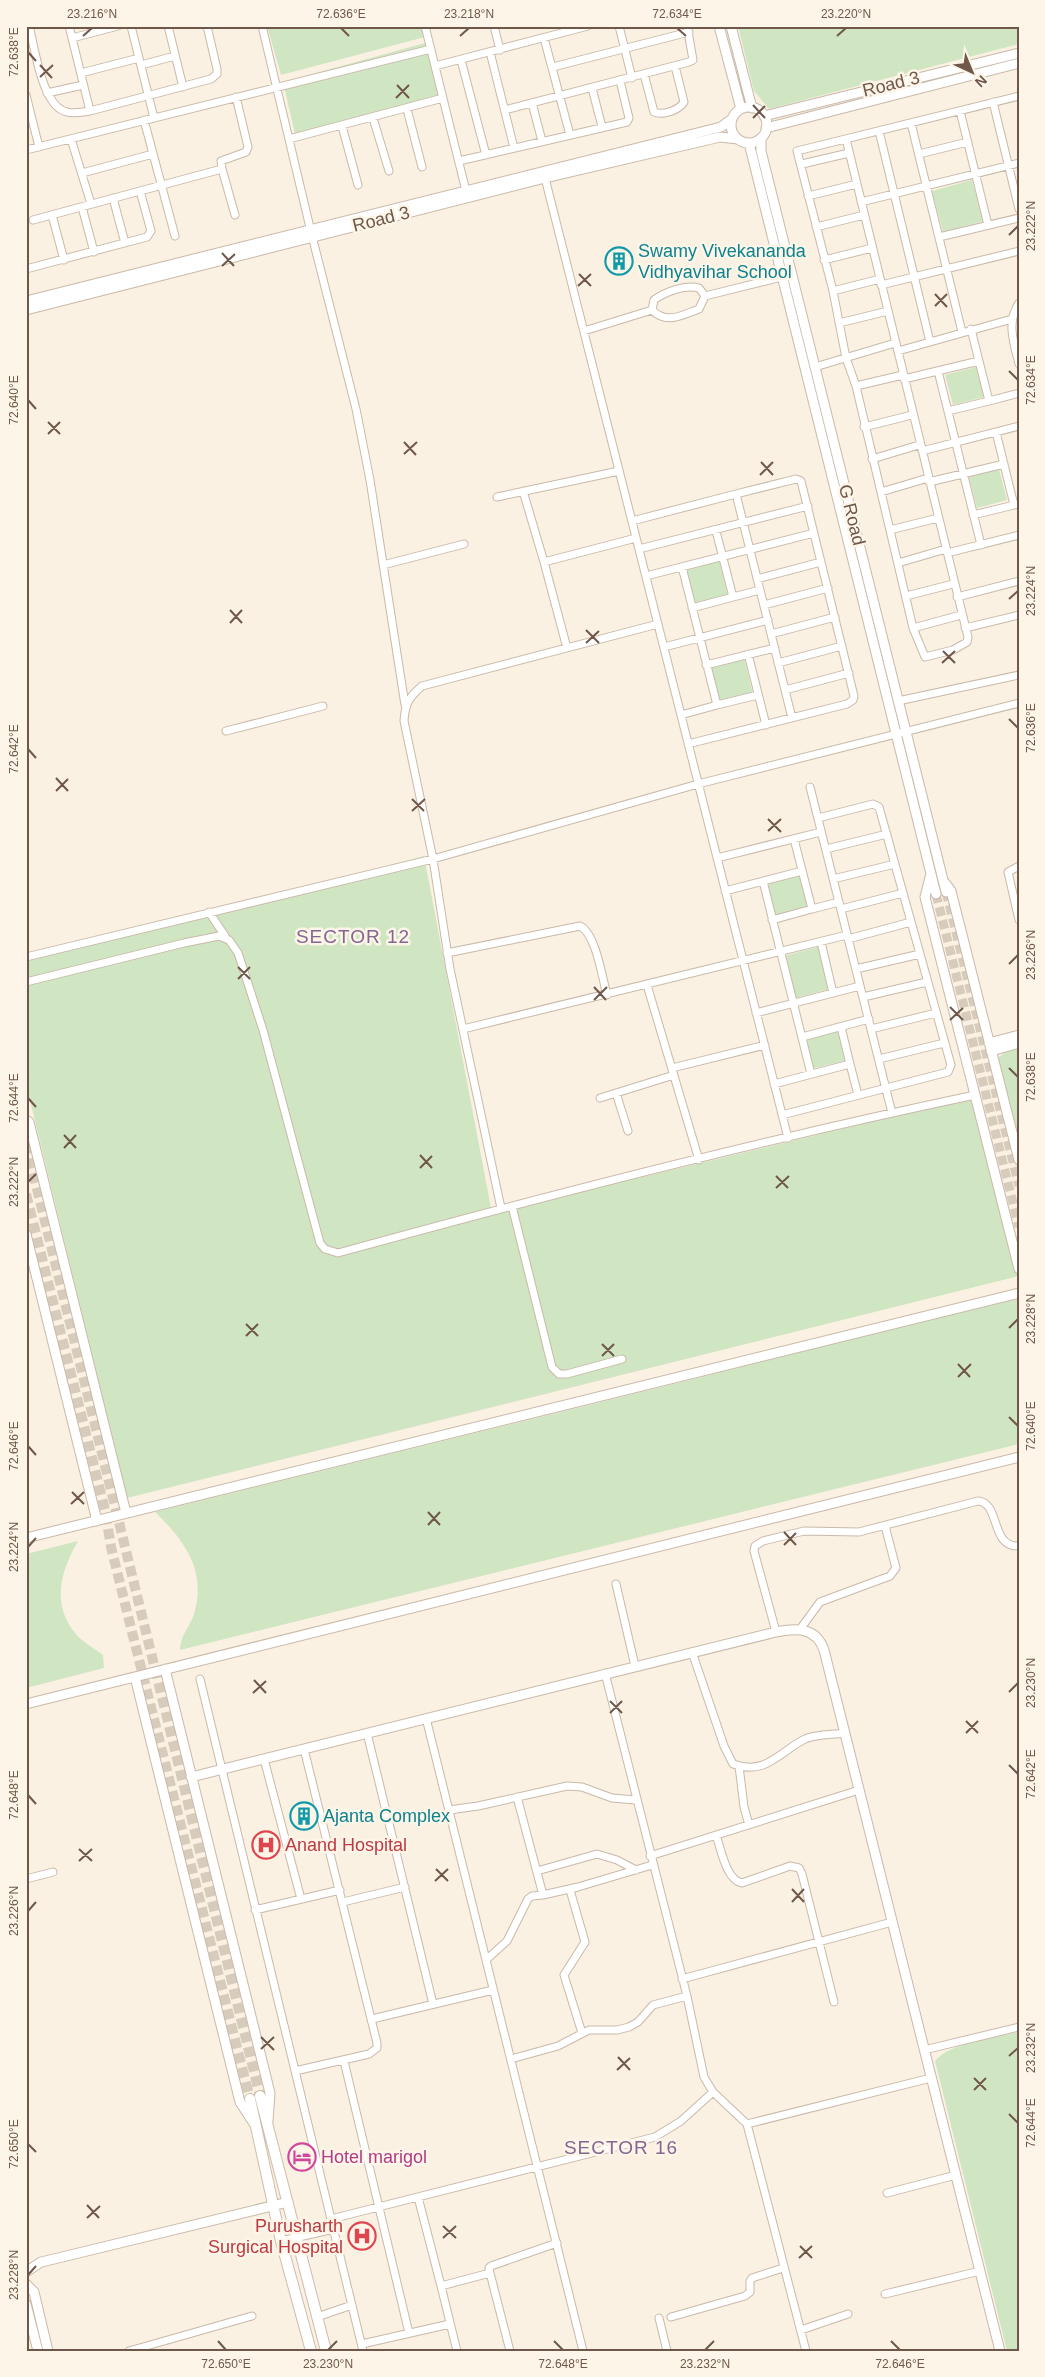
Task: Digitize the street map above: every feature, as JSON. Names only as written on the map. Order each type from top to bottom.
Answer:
[{"type":"main road","points":[[311,2351],[273,2206],[256,2128],[255,2098],[268,2127],[326,2351]]},
{"type":"street","points":[[69,26],[90,111]]},
{"type":"street","points":[[72,38],[118,26]]},
{"type":"street","points":[[130,26],[154,118]]},
{"type":"street","points":[[168,26],[183,87]]},
{"type":"street","points":[[31,27],[49,100],[60,110],[67,112],[90,111],[211,79],[217,74],[206,26]]},
{"type":"street","points":[[262,26],[311,233],[356,408],[405,706],[404,721],[433,859],[447,953],[501,1208]]},
{"type":"street","points":[[425,26],[467,194]]},
{"type":"street","points":[[494,26],[500,50]]},
{"type":"street","points":[[436,66],[588,26]]},
{"type":"street","points":[[619,26],[632,78]]},
{"type":"street","points":[[720,26],[741,109]]},
{"type":"street","points":[[731,26],[752,108]]},
{"type":"street","points":[[505,110],[632,78],[693,60],[688,29],[624,49],[552,67]]},
{"type":"street","points":[[544,38],[570,134]]},
{"type":"street","points":[[26,150],[431,49]]},
{"type":"street","points":[[490,52],[514,148]]},
{"type":"street","name":"Road 3","points":[[764,116],[1019,53]]},
{"type":"street","points":[[80,73],[175,56]]},
{"type":"street","points":[[461,60],[486,155]]},
{"type":"street","name":"Road 3","points":[[766,128],[1019,64]]},
{"type":"street","points":[[644,74],[654,112],[659,114],[678,108],[684,102],[675,66]]},
{"type":"street","points":[[458,161],[628,120],[620,81]]},
{"type":"street","points":[[47,93],[84,85]]},
{"type":"street","points":[[592,88],[602,127]]},
{"type":"street","points":[[26,95],[39,146]]},
{"type":"street","points":[[846,139],[968,638],[965,645],[925,657],[913,628],[864,427],[856,386],[846,358],[833,291],[808,196],[802,164],[797,151],[1019,96]]},
{"type":"street","points":[[235,215],[222,168],[222,161],[248,150],[236,97]]},
{"type":"street","points":[[289,139],[443,98]]},
{"type":"street","points":[[993,102],[1018,203]]},
{"type":"street","points":[[532,103],[542,141]]},
{"type":"street","points":[[752,108],[764,116],[766,128],[761,138],[749,143],[738,139],[732,130],[732,118],[741,109],[752,108]]},
{"type":"street","points":[[407,109],[422,167]]},
{"type":"street","points":[[960,111],[988,225]]},
{"type":"street","points":[[373,118],[389,171]]},
{"type":"street","name":"Road 3","points":[[26,301],[467,194],[721,127],[732,118]]},
{"type":"street","points":[[144,120],[175,236]]},
{"type":"street","points":[[911,123],[962,332]]},
{"type":"street","points":[[342,126],[358,185]]},
{"type":"street","points":[[879,131],[930,342]]},
{"type":"street","name":"Road 3","points":[[544,174],[720,137],[738,139]]},
{"type":"street","points":[[71,138],[91,204]]},
{"type":"street","name":"G Road","points":[[761,138],[761,151],[946,892]]},
{"type":"street","points":[[919,154],[968,142]]},
{"type":"street","name":"G Road","points":[[749,143],[936,894]]},
{"type":"street","points":[[802,164],[849,153]]},
{"type":"street","points":[[82,173],[153,154]]},
{"type":"street","points":[[861,202],[1019,162]]},
{"type":"street","points":[[33,220],[222,168]]},
{"type":"street","points":[[544,174],[788,1138]]},
{"type":"street","points":[[808,196],[857,184]]},
{"type":"street","points":[[26,268],[94,252],[150,234],[140,191]]},
{"type":"street","points":[[113,198],[126,243]]},
{"type":"street","points":[[82,207],[94,252]]},
{"type":"street","points":[[52,215],[64,260]]},
{"type":"street","points":[[816,227],[864,215]]},
{"type":"street","points":[[939,237],[1019,218]]},
{"type":"street","name":"Road 3","points":[[26,310],[311,233]]},
{"type":"street","points":[[824,260],[872,248]]},
{"type":"street","points":[[833,291],[914,277],[1019,251]]},
{"type":"street","points":[[705,296],[782,277]]},
{"type":"street","points":[[652,310],[654,300],[685,287],[699,288],[705,296]]},
{"type":"street","points":[[652,310],[657,315],[671,319],[699,309],[705,296]]},
{"type":"street","points":[[1019,303],[1012,319],[1012,338],[1019,364]]},
{"type":"street","points":[[584,331],[652,310]]},
{"type":"street","points":[[839,323],[888,311]]},
{"type":"street","points":[[898,352],[1012,319]]},
{"type":"street","points":[[971,330],[989,401]]},
{"type":"street","points":[[815,367],[895,343]]},
{"type":"street","points":[[856,386],[938,371],[979,361]]},
{"type":"street","points":[[938,371],[981,545]]},
{"type":"street","points":[[948,411],[1019,393]]},
{"type":"street","points":[[864,427],[912,415]]},
{"type":"street","points":[[872,459],[955,442],[1019,426]]},
{"type":"street","points":[[973,515],[1016,505],[996,432]]},
{"type":"street","points":[[881,492],[1004,464]]},
{"type":"street","points":[[498,497],[619,471]]},
{"type":"street","points":[[632,521],[798,480],[803,485],[849,673],[854,696],[852,701],[688,744]]},
{"type":"street","points":[[523,491],[567,648]]},
{"type":"street","points":[[736,494],[792,718]]},
{"type":"street","points":[[639,549],[808,506]]},
{"type":"street","points":[[890,530],[938,518]]},
{"type":"street","points":[[716,530],[733,597]]},
{"type":"street","points":[[646,576],[814,533]]},
{"type":"street","points":[[898,563],[1019,535]]},
{"type":"street","points":[[544,562],[636,538]]},
{"type":"street","points":[[383,565],[464,544]]},
{"type":"street","points":[[757,579],[821,562]]},
{"type":"street","points":[[682,567],[717,705]]},
{"type":"street","points":[[957,597],[1019,581]]},
{"type":"street","points":[[906,596],[954,584]]},
{"type":"street","points":[[764,605],[828,588]]},
{"type":"street","points":[[692,608],[760,590]]},
{"type":"street","points":[[913,628],[961,615]]},
{"type":"street","points":[[965,628],[1019,615]]},
{"type":"street","points":[[771,634],[835,617]]},
{"type":"street","points":[[664,647],[768,620]]},
{"type":"street","points":[[405,706],[410,696],[422,686],[658,624]]},
{"type":"street","points":[[778,663],[842,646]]},
{"type":"street","points":[[706,665],[775,648]]},
{"type":"street","points":[[748,654],[766,724]]},
{"type":"street","points":[[785,690],[849,673]]},
{"type":"street","points":[[898,701],[1019,675]]},
{"type":"street","points":[[681,715],[758,695]]},
{"type":"street","points":[[26,957],[433,859],[698,784],[1019,703]]},
{"type":"street","points":[[226,731],[323,706]]},
{"type":"street","points":[[810,787],[892,1113]]},
{"type":"street","points":[[782,1115],[948,1072],[951,1065],[879,807],[873,804],[818,818]]},
{"type":"street","points":[[717,858],[821,832]]},
{"type":"street","points":[[826,849],[887,834]]},
{"type":"street","points":[[794,839],[812,910]]},
{"type":"street","points":[[833,879],[895,864]]},
{"type":"street","points":[[1019,866],[1008,872],[1019,920]]},
{"type":"street","points":[[726,891],[802,871]]},
{"type":"street","points":[[931,875],[925,897],[1019,1269]]},
{"type":"street","points":[[941,875],[951,892],[1019,1160]]},
{"type":"street","points":[[763,882],[811,1074]]},
{"type":"street","points":[[772,920],[812,910],[903,894]]},
{"type":"street","points":[[209,912],[224,936],[238,953],[263,1030],[320,1243],[325,1249],[338,1252],[501,1208],[892,1113],[975,1095]]},
{"type":"street","points":[[463,1029],[820,942],[911,922]]},
{"type":"street","points":[[447,953],[580,926],[585,929],[591,938],[607,995]]},
{"type":"street","points":[[26,982],[184,943],[224,936]]},
{"type":"street","points":[[820,942],[834,993]]},
{"type":"street","points":[[856,969],[920,954]]},
{"type":"street","points":[[863,997],[927,982]]},
{"type":"street","points":[[647,985],[699,1160]]},
{"type":"street","points":[[756,1013],[860,986]]},
{"type":"street","points":[[871,1029],[936,1013]]},
{"type":"street","points":[[802,1037],[869,1019]]},
{"type":"street","points":[[841,1027],[858,1095]]},
{"type":"street","points":[[990,1047],[1019,1035]]},
{"type":"street","points":[[879,1060],[944,1042]]},
{"type":"street","points":[[990,1047],[1019,1043]]},
{"type":"street","points":[[600,1098],[673,1072],[764,1045]]},
{"type":"street","points":[[774,1084],[850,1064]]},
{"type":"street","points":[[616,1092],[628,1131]]},
{"type":"street","points":[[26,1120],[29,1122],[126,1513]]},
{"type":"street","points":[[512,1206],[552,1368],[559,1374],[566,1374],[622,1359]]},
{"type":"street","points":[[26,1234],[97,1521]]},
{"type":"street","points":[[26,1538],[1019,1293]]},
{"type":"street","points":[[26,1704],[1019,1457]]},
{"type":"street","points":[[776,1632],[754,1551],[757,1544],[804,1531],[859,1532],[978,1501],[983,1502],[989,1507],[999,1535],[1009,1545],[1019,1546]]},
{"type":"street","points":[[801,1628],[820,1602],[890,1576],[895,1572],[896,1568],[886,1526]]},
{"type":"street","points":[[616,1584],[635,1666]]},
{"type":"street","points":[[191,1777],[776,1632],[801,1628],[815,1635],[821,1643],[845,1733],[1000,2351]]},
{"type":"street","points":[[692,1652],[724,1746],[733,1764],[752,1766],[769,1762],[806,1738],[845,1733]]},
{"type":"street","points":[[164,1669],[270,2093],[268,2127]]},
{"type":"street","points":[[605,1673],[652,1865],[687,1996],[704,2077],[713,2092],[747,2124],[806,2351]]},
{"type":"street","points":[[135,1677],[240,2102],[256,2128]]},
{"type":"street","points":[[200,1679],[363,2348],[450,2324]]},
{"type":"street","points":[[426,1718],[583,2351]]},
{"type":"street","points":[[367,1733],[433,2004]]},
{"type":"street","points":[[295,2071],[369,2054],[377,2048],[372,2019],[304,1749]]},
{"type":"street","points":[[264,1758],[300,1900]]},
{"type":"street","points":[[739,1766],[744,1807],[749,1825]]},
{"type":"street","points":[[449,1810],[575,1786],[612,1798],[636,1800]]},
{"type":"street","points":[[650,1856],[859,1790]]},
{"type":"street","points":[[517,1797],[543,1895]]},
{"type":"street","points":[[716,1835],[731,1875],[738,1882],[742,1883],[790,1866],[799,1868],[834,2002]]},
{"type":"street","points":[[537,1871],[597,1854],[617,1860],[636,1870]]},
{"type":"street","points":[[486,1960],[507,1941],[528,1899],[532,1896],[570,1890],[652,1865]]},
{"type":"street","points":[[26,1879],[53,1872]]},
{"type":"street","points":[[343,1902],[405,1887]]},
{"type":"street","points":[[255,1910],[340,1890]]},
{"type":"street","points":[[570,1890],[585,1942],[564,1975],[582,2033]]},
{"type":"street","points":[[682,1979],[892,1922]]},
{"type":"street","points":[[372,2019],[493,1990]]},
{"type":"street","points":[[511,2059],[558,2046],[582,2033],[600,2028],[617,2030],[629,2027],[638,2022],[653,2005],[687,1996]]},
{"type":"street","points":[[924,2050],[1019,2027]]},
{"type":"street","points":[[344,2061],[409,2334]]},
{"type":"street","points":[[747,2124],[932,2078]]},
{"type":"street","points":[[331,2219],[655,2137],[681,2122],[713,2092]]},
{"type":"street","points":[[887,2193],[956,2174]]},
{"type":"street","points":[[418,2197],[457,2351]]},
{"type":"street","points":[[26,2272],[41,2262],[288,2202]]},
{"type":"street","points":[[281,2241],[334,2229]]},
{"type":"street","points":[[510,2351],[489,2268],[556,2243]]},
{"type":"street","points":[[671,2317],[745,2296],[750,2292],[750,2281],[752,2278],[783,2268]]},
{"type":"street","points":[[885,2294],[980,2271]]},
{"type":"street","points":[[441,2286],[490,2273]]},
{"type":"street","points":[[27,2287],[34,2292],[48,2351]]},
{"type":"street","points":[[26,2304],[30,2334],[38,2351]]},
{"type":"street","points":[[317,2317],[352,2305]]},
{"type":"street","points":[[801,2330],[848,2314]]},
{"type":"street","points":[[128,2351],[252,2316]]},
{"type":"street","points":[[659,2318],[667,2351]]},
{"type":"green space","points":[[267,26],[422,26],[425,37],[281,75]]},
{"type":"green space","points":[[738,26],[1019,26],[1019,44],[769,109],[754,91]]},
{"type":"green space","points":[[425,43],[440,96],[295,134],[283,82]]},
{"type":"green space","points":[[972,180],[983,221],[943,232],[932,191]]},
{"type":"green space","points":[[976,367],[984,397],[953,405],[945,375]]},
{"type":"green space","points":[[999,469],[1007,500],[977,508],[969,477]]},
{"type":"green space","points":[[719,560],[728,596],[694,605],[685,569]]},
{"type":"green space","points":[[744,658],[753,694],[719,703],[710,667]]},
{"type":"green space","points":[[424,856],[492,1213],[979,1096],[1019,1266],[1019,1276],[127,1498],[26,1084],[26,961]]},
{"type":"green space","points":[[800,875],[808,908],[774,916],[767,883]]},
{"type":"green space","points":[[818,947],[829,989],[795,998],[784,956]]},
{"type":"green space","points":[[838,1031],[845,1061],[811,1069],[804,1040]]},
{"type":"green space","points":[[1019,1045],[1019,1164],[992,1063],[1011,1047]]},
{"type":"green space","points":[[1019,1296],[1019,1444],[180,1650],[182,1639],[194,1614],[198,1584],[191,1558],[184,1546],[176,1534],[155,1512],[702,1377]]},
{"type":"green space","points":[[78,1541],[63,1575],[61,1599],[63,1610],[75,1633],[103,1655],[104,1668],[26,1688],[26,1554]]},
{"type":"green space","points":[[1019,2032],[1019,2351],[1007,2351],[935,2061],[951,2049],[962,2045]]},
{"type":"tunnel","points":[[946,892],[1019,1186]]},
{"type":"tunnel","points":[[936,894],[1019,1227]]},
{"type":"tunnel","points":[[26,1144],[260,2096]]},
{"type":"tunnel","points":[[26,1194],[105,1510],[111,1547],[132,1632],[250,2099]]},
{"type":"place","name":"Swamy Vivekananda Vidhyavihar School","points":[[619,261]]},
{"type":"place","name":"Ajanta Complex","points":[[304,1816]]},
{"type":"place","name":"Anand Hospital","points":[[266,1845]]},
{"type":"place","name":"Hotel marigol","points":[[302,2157]]},
{"type":"place","name":"Purusharth Surgical Hospital","points":[[362,2236]]},
{"type":"district","name":"SECTOR 12","points":[[353,936]]},
{"type":"district","name":"SECTOR 16","points":[[621,2147]]}]
